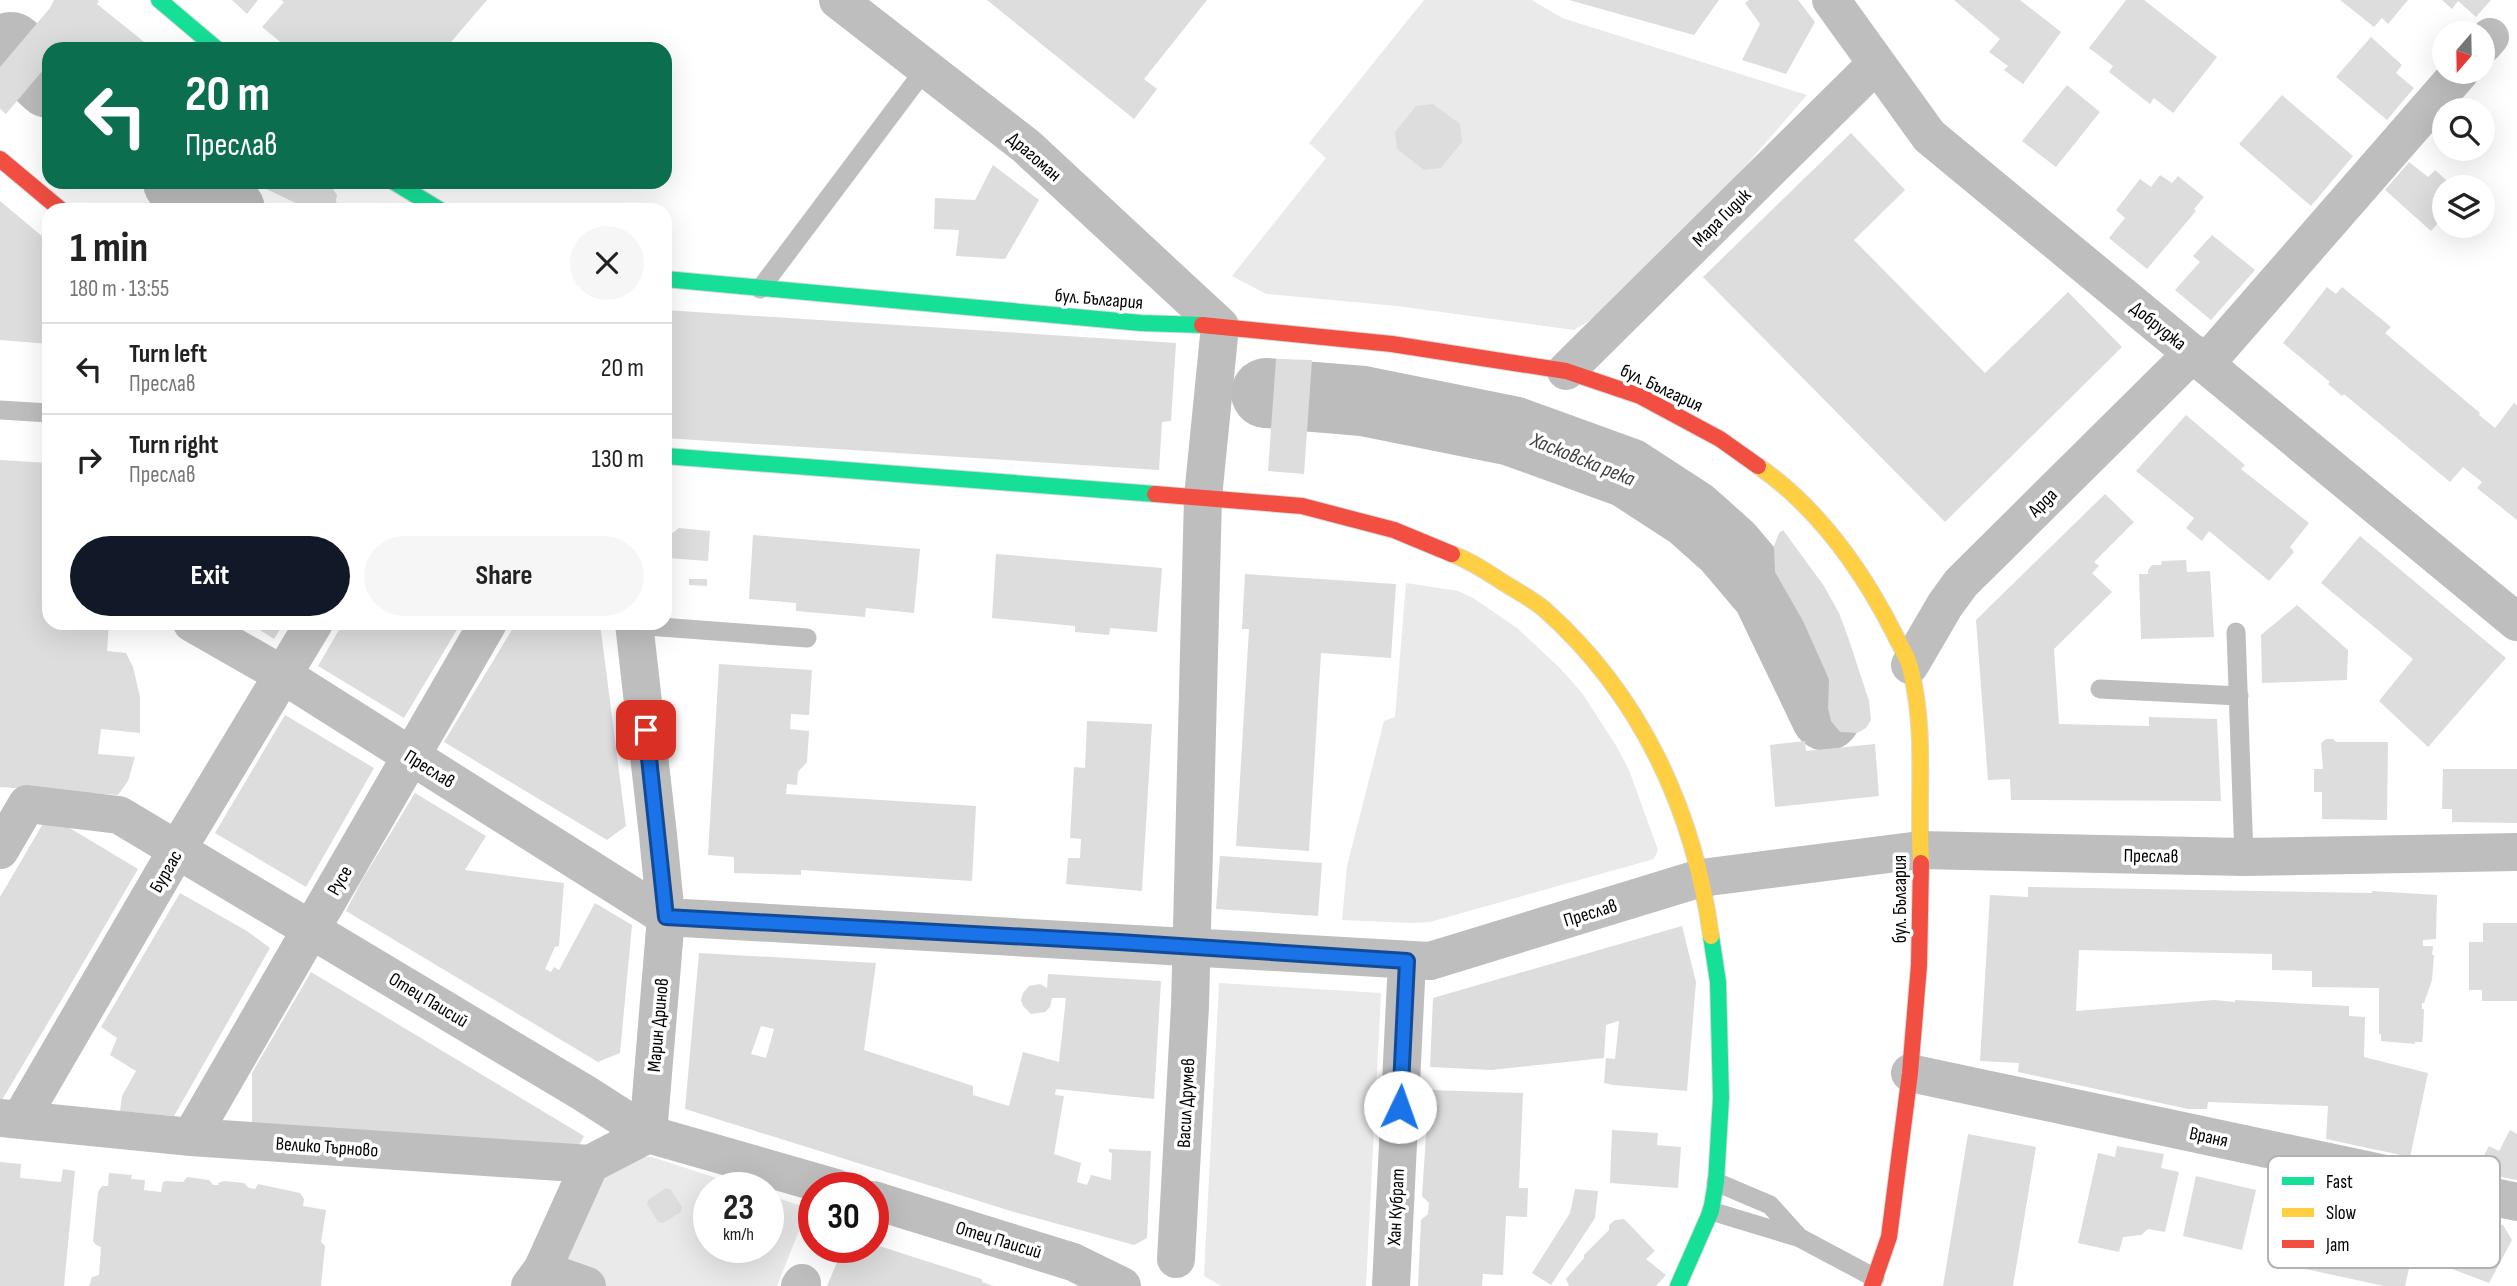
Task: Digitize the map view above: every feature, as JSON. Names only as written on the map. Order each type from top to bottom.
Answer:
[{"type":"main road","points":[[159,0],[209,42]]},
{"type":"main road","points":[[0,159],[53,203]]},
{"type":"main road","points":[[406,189],[428,203]]},
{"type":"main road","name":"бул. България","points":[[672,280],[1141,323],[1220,326],[1392,344],[1566,371],[1640,396],[1720,439],[1783,483],[1833,538],[1874,594],[1910,665],[1920,732],[1922,889],[1910,1073],[1889,1237],[1874,1282]]},
{"type":"main road","points":[[672,457],[1302,506],[1394,530],[1468,560],[1542,607],[1590,654],[1636,716],[1672,787],[1701,878],[1718,982],[1721,1098],[1716,1182],[1711,1211],[1678,1286]]},
{"type":"street","name":"Драгоман","points":[[838,0],[1026,146],[1220,326]]},
{"type":"street","name":"Добруджа","points":[[1831,0],[1929,136],[2517,622]]},
{"type":"street","name":"Мара Гидик","points":[[1566,371],[1876,64]]},
{"type":"street","name":"Арда","points":[[1910,665],[1961,583],[2199,358],[2449,84]]},
{"type":"street","name":"Васил Друмев","points":[[1176,1259],[1192,947],[1203,497],[1220,326]]},
{"type":"street","name":"Преслав","points":[[204,630],[283,675],[666,917],[1430,961],[1701,878],[1920,850],[2244,857],[2517,852]]},
{"type":"street","name":"Бургас","points":[[10,1119],[310,630]]},
{"type":"street","name":"Русе","points":[[191,1137],[484,630]]},
{"type":"street","points":[[635,630],[666,917]]},
{"type":"street","name":"Отец Паисий","points":[[0,850],[27,804],[119,815],[648,1134],[798,1178]]},
{"type":"street","name":"Марин Дринов","points":[[648,1134],[666,917]]},
{"type":"street","name":"Хан Кубрат","points":[[1391,1286],[1407,961]]},
{"type":"street","name":"Враня","points":[[1910,1073],[2300,1156]]},
{"type":"street","name":"Велико Търново","points":[[10,1119],[191,1137],[590,1164]]},
{"type":"street","points":[[587,1286],[536,1278],[590,1164],[648,1134]]},
{"type":"street","name":"Отец Паисий","points":[[889,1205],[1073,1262],[1122,1286]]},
{"type":"lane","points":[[760,289],[926,68]]},
{"type":"lane","points":[[0,410],[42,413]]},
{"type":"lane","points":[[672,627],[807,638]]},
{"type":"lane","points":[[2236,632],[2244,857]]},
{"type":"lane","points":[[2100,689],[2239,696]]},
{"type":"lane","points":[[1716,1182],[1770,1205],[1800,1238]]},
{"type":"lane","points":[[1711,1211],[1800,1238],[1874,1282]]},
{"type":"shaded area","points":[[1424,0],[1532,0],[1562,18],[1807,95],[1637,291],[1574,330],[1397,306],[1266,294],[1232,276],[1326,158],[1309,143]]},
{"type":"shaded area","points":[[1406,583],[1458,591],[1473,598],[1517,628],[1560,668],[1582,693],[1629,770],[1658,850],[1654,859],[1430,922],[1342,920],[1347,866],[1384,721],[1395,717]]},
{"type":"shaded area","points":[[1219,983],[1381,993],[1366,1286],[1221,1286],[1204,1276]]},
{"type":"shaded area","points":[[624,1156],[652,1157],[698,1172],[693,1172],[693,1263],[784,1263],[784,1200],[798,1205],[798,1233],[777,1286],[588,1286],[562,1277],[594,1179]]},
{"type":"building","points":[[54,0],[97,0],[97,4],[144,42],[42,42],[42,71],[6,114],[0,109],[0,67]]},
{"type":"building","points":[[232,0],[258,0],[247,14]]},
{"type":"building","points":[[281,0],[487,0],[451,42],[280,42],[262,27],[284,2]]},
{"type":"building","points":[[987,0],[1207,0],[1144,79],[1157,89],[1134,119]]},
{"type":"building","points":[[1569,0],[1719,0],[1694,35]]},
{"type":"building","points":[[1749,0],[1798,0],[1815,22],[1786,74],[1742,60],[1760,24],[1745,3]]},
{"type":"building","points":[[1954,0],[2020,0],[2061,32],[2023,84],[2004,70],[2008,66],[1989,52],[2000,39]]},
{"type":"building","points":[[2126,0],[2144,0],[2217,57],[2173,113],[2154,98],[2150,104],[2109,72],[2113,66],[2089,48]]},
{"type":"building","points":[[2340,0],[2408,0],[2388,24],[2382,18],[2374,27]]},
{"type":"building","points":[[2442,0],[2491,0],[2476,17],[2458,1],[2452,9]]},
{"type":"building","points":[[2371,37],[2402,65],[2396,73],[2414,88],[2387,120],[2336,77]]},
{"type":"building","points":[[2067,85],[2100,112],[2056,167],[2022,141]]},
{"type":"building","points":[[2282,95],[2353,156],[2311,206],[2239,144]]},
{"type":"building","points":[[1433,104],[1460,124],[1462,142],[1441,168],[1424,170],[1397,149],[1395,132],[1416,106]]},
{"type":"building","points":[[1851,133],[1905,190],[1854,240],[1985,373],[2068,292],[2122,347],[1945,522],[1703,277]]},
{"type":"building","points":[[2409,162],[2428,177],[2435,170],[2441,175],[2432,175],[2432,230],[2431,231],[2385,190]]},
{"type":"building","points":[[993,165],[1039,200],[1005,259],[956,256],[959,230],[934,229],[935,198],[975,200]]},
{"type":"building","points":[[2160,175],[2172,183],[2178,176],[2204,197],[2194,209],[2196,211],[2147,269],[2109,238],[2125,218],[2116,210],[2140,179],[2151,187]]},
{"type":"building","points":[[266,189],[333,189],[337,195],[337,203],[296,203]]},
{"type":"building","points":[[0,201],[42,236],[42,343],[0,340]]},
{"type":"building","points":[[2212,235],[2255,270],[2211,320],[2175,290],[2200,262],[2193,256]]},
{"type":"building","points":[[2327,287],[2336,294],[2342,287],[2391,327],[2385,333],[2495,428],[2514,403],[2517,405],[2517,520],[2477,488],[2482,482],[2463,467],[2450,482],[2344,394],[2342,396],[2328,384],[2330,382],[2283,343]]},
{"type":"building","points":[[672,310],[1176,343],[1171,421],[1162,422],[1159,470],[672,438]]},
{"type":"building","points":[[1276,359],[1312,360],[1304,474],[1268,471]]},
{"type":"building","points":[[2186,415],[2245,465],[2241,469],[2309,523],[2290,547],[2294,552],[2269,581],[2209,531],[2202,541],[2186,528],[2194,518],[2136,471]]},
{"type":"building","points":[[0,460],[42,463],[42,630],[108,630],[107,651],[126,653],[133,667],[140,697],[140,733],[101,729],[98,754],[135,757],[128,781],[118,795],[0,787]]},
{"type":"building","points":[[2105,494],[2134,522],[2094,562],[2099,566],[2092,573],[2112,592],[2054,649],[2059,724],[2149,726],[2149,717],[2217,719],[2221,801],[2011,800],[2010,779],[1988,780],[1976,620]]},
{"type":"building","points":[[679,528],[710,531],[708,561],[672,558],[672,533]]},
{"type":"building","points":[[1783,530],[1824,586],[1839,613],[1849,640],[1869,701],[1871,720],[1866,728],[1857,733],[1840,732],[1831,721],[1828,708],[1829,680],[1803,621],[1775,572],[1774,546]]},
{"type":"building","points":[[753,535],[920,549],[914,613],[866,608],[865,617],[796,611],[796,603],[749,599]]},
{"type":"building","points":[[2360,536],[2506,658],[2428,747],[2379,701],[2413,659],[2321,583]]},
{"type":"building","points":[[996,554],[1162,568],[1157,632],[1110,628],[1109,635],[1075,632],[1075,626],[992,618]]},
{"type":"building","points":[[2186,560],[2187,572],[2210,571],[2214,637],[2141,639],[2139,574],[2148,574],[2152,565],[2161,565],[2162,561]]},
{"type":"building","points":[[1245,574],[1396,584],[1391,658],[1321,653],[1309,851],[1236,846],[1249,629],[1242,629]]},
{"type":"building","points":[[689,579],[707,579],[707,586],[689,585]]},
{"type":"building","points":[[2297,605],[2348,650],[2347,680],[2262,683],[2261,635]]},
{"type":"building","points":[[260,630],[280,630],[274,639]]},
{"type":"building","points":[[339,630],[457,630],[404,718],[318,666]]},
{"type":"building","points":[[512,630],[601,630],[626,826],[607,840],[444,742]]},
{"type":"building","points":[[719,664],[812,670],[809,715],[791,714],[790,729],[809,731],[807,762],[798,772],[797,785],[787,784],[786,794],[976,806],[972,881],[801,870],[801,875],[734,873],[734,857],[708,855]]},
{"type":"building","points":[[285,715],[374,768],[306,887],[215,833]]},
{"type":"building","points":[[1087,721],[1152,724],[1142,891],[1066,884],[1068,858],[1080,858],[1081,839],[1070,838],[1074,767],[1085,768]]},
{"type":"building","points":[[2326,739],[2336,742],[2388,742],[2387,820],[2322,819],[2322,792],[2314,792],[2314,769],[2323,769],[2321,743]]},
{"type":"building","points":[[1805,741],[1806,751],[1875,744],[1879,796],[1775,807],[1770,745]]},
{"type":"building","points":[[2443,769],[2517,769],[2517,823],[2452,822],[2452,809],[2442,809]]},
{"type":"building","points":[[415,793],[486,836],[465,870],[564,883],[559,946],[555,947],[545,969],[551,972],[554,967],[559,970],[595,903],[632,925],[620,1053],[598,1062],[346,911]]},
{"type":"building","points":[[48,815],[138,869],[0,1100],[0,897]]},
{"type":"building","points":[[1220,856],[1322,863],[1318,916],[1216,909]]},
{"type":"building","points":[[2028,887],[2372,891],[2437,895],[2436,939],[2423,940],[2423,946],[2433,946],[2432,980],[2422,1003],[2422,1042],[2415,1044],[2381,1041],[2379,988],[2312,987],[2312,971],[2272,970],[2272,954],[2079,950],[2076,1011],[2214,1000],[2349,1006],[2349,1016],[2365,1017],[2364,1057],[2428,1073],[2410,1156],[2326,1139],[2328,1106],[2208,1102],[2207,1109],[2188,1109],[2018,1072],[2019,1063],[1980,1061],[1990,895],[2028,897]]},
{"type":"building","points":[[180,893],[247,931],[270,948],[174,1116],[120,1111],[122,1096],[136,1071],[110,1055],[117,1038],[101,1027]]},
{"type":"building","points":[[2483,923],[2517,923],[2517,1001],[2482,1001],[2482,990],[2469,990],[2469,942],[2483,942]]},
{"type":"building","points":[[1682,926],[1696,982],[1687,1091],[1604,1083],[1606,1058],[1615,1059],[1619,1021],[1606,1025],[1604,1058],[1491,1070],[1430,1067],[1433,998]]},
{"type":"building","points":[[699,953],[876,963],[864,1050],[973,1086],[973,1095],[1009,1106],[1023,1052],[1059,1062],[1066,998],[1052,998],[1050,1007],[1045,1012],[1031,1014],[1021,1000],[1029,986],[1040,984],[1047,988],[1048,974],[1161,981],[1154,1099],[1056,1089],[1055,1095],[1064,1096],[1054,1154],[1081,1163],[1077,1182],[1087,1185],[1091,1175],[1111,1180],[1112,1153],[1109,1149],[1151,1151],[1147,1238],[1134,1245],[1014,1212],[685,1109]],"holes":[[[761,1026],[774,1029],[766,1058],[751,1054]]]},
{"type":"building","points":[[311,972],[584,1136],[576,1151],[252,1123],[252,1073]]},
{"type":"building","points":[[1429,1090],[1523,1093],[1519,1188],[1528,1188],[1527,1217],[1506,1216],[1503,1275],[1483,1274],[1482,1286],[1418,1286],[1421,1220],[1428,1214],[1429,1203],[1422,1196]]},
{"type":"building","points":[[1612,1130],[1658,1133],[1657,1145],[1681,1147],[1678,1188],[1610,1183]]},
{"type":"building","points":[[2510,1130],[2517,1134],[2517,1180],[2500,1177],[2500,1156],[2484,1156],[2489,1146],[2499,1151]]},
{"type":"building","points":[[1968,1134],[2036,1147],[2013,1286],[1943,1286]]},
{"type":"building","points":[[2117,1146],[2164,1154],[2161,1168],[2179,1172],[2165,1232],[2148,1229],[2141,1235],[2123,1237],[2119,1252],[2078,1243],[2098,1153],[2115,1157]]},
{"type":"building","points":[[0,1162],[21,1164],[20,1178],[61,1182],[63,1169],[75,1171],[64,1286],[0,1286]]},
{"type":"building","points":[[109,1173],[132,1175],[131,1179],[145,1180],[144,1190],[161,1192],[163,1182],[183,1182],[187,1177],[209,1180],[213,1185],[224,1181],[244,1183],[255,1189],[258,1184],[300,1193],[304,1199],[303,1206],[326,1210],[321,1242],[325,1246],[321,1286],[89,1286],[92,1277],[99,1275],[101,1247],[93,1241],[98,1192],[102,1186],[108,1186]]},
{"type":"building","points":[[2196,1176],[2256,1190],[2242,1250],[2183,1236]]},
{"type":"building","points":[[666,1188],[671,1190],[682,1207],[681,1212],[663,1223],[658,1222],[647,1204],[648,1200]]},
{"type":"building","points":[[1575,1189],[1598,1191],[1595,1218],[1551,1285],[1532,1273],[1570,1213]]},
{"type":"building","points":[[1624,1219],[1655,1251],[1646,1259],[1666,1275],[1656,1286],[1569,1286],[1566,1279],[1584,1255],[1609,1230],[1609,1225],[1615,1220]]},
{"type":"building","points":[[2500,1224],[2512,1240],[2500,1262]]},
{"type":"building","points":[[889,1249],[982,1279],[982,1282],[993,1286],[827,1286],[837,1263],[889,1263]]},
{"type":"building","points":[[2301,1268],[2409,1268],[2405,1286],[2384,1286]]},
{"type":"building","points":[[2452,1268],[2497,1268],[2489,1283]]},
{"type":"waterway","name":"Хасковска река","points":[[11,47],[42,76]]},
{"type":"waterway","name":"Хасковска река","points":[[191,189],[217,203]]},
{"type":"waterway","name":"Хасковска река","points":[[1266,393],[1363,401],[1512,431],[1628,473],[1691,514],[1728,547],[1767,593],[1826,716]]},
{"type":"traffic: fast","points":[[159,0],[209,42]]},
{"type":"traffic: fast","points":[[406,189],[428,203]]},
{"type":"traffic: fast","points":[[672,280],[1141,323],[1202,325]]},
{"type":"traffic: fast","points":[[672,457],[1155,494]]},
{"type":"traffic: fast","points":[[1678,1286],[1711,1211],[1716,1182],[1721,1098],[1718,982],[1711,936]]},
{"type":"traffic: slow","points":[[1758,466],[1800,501],[1836,541],[1868,586],[1907,658],[1915,691],[1920,740],[1921,863]]},
{"type":"traffic: slow","points":[[1452,554],[1479,567],[1544,609],[1578,642],[1608,678],[1635,717],[1676,800],[1703,889],[1711,936]]},
{"type":"traffic: jam","points":[[0,159],[53,203]]},
{"type":"traffic: jam","points":[[1202,325],[1392,344],[1566,371],[1640,396],[1720,439],[1758,466]]},
{"type":"traffic: jam","points":[[1155,494],[1302,506],[1394,530],[1452,554]]},
{"type":"traffic: jam","points":[[1872,1286],[1889,1237],[1910,1073],[1919,965],[1921,863]]},
{"type":"route","points":[[646,730],[666,917],[1407,961],[1400,1107]]}]
